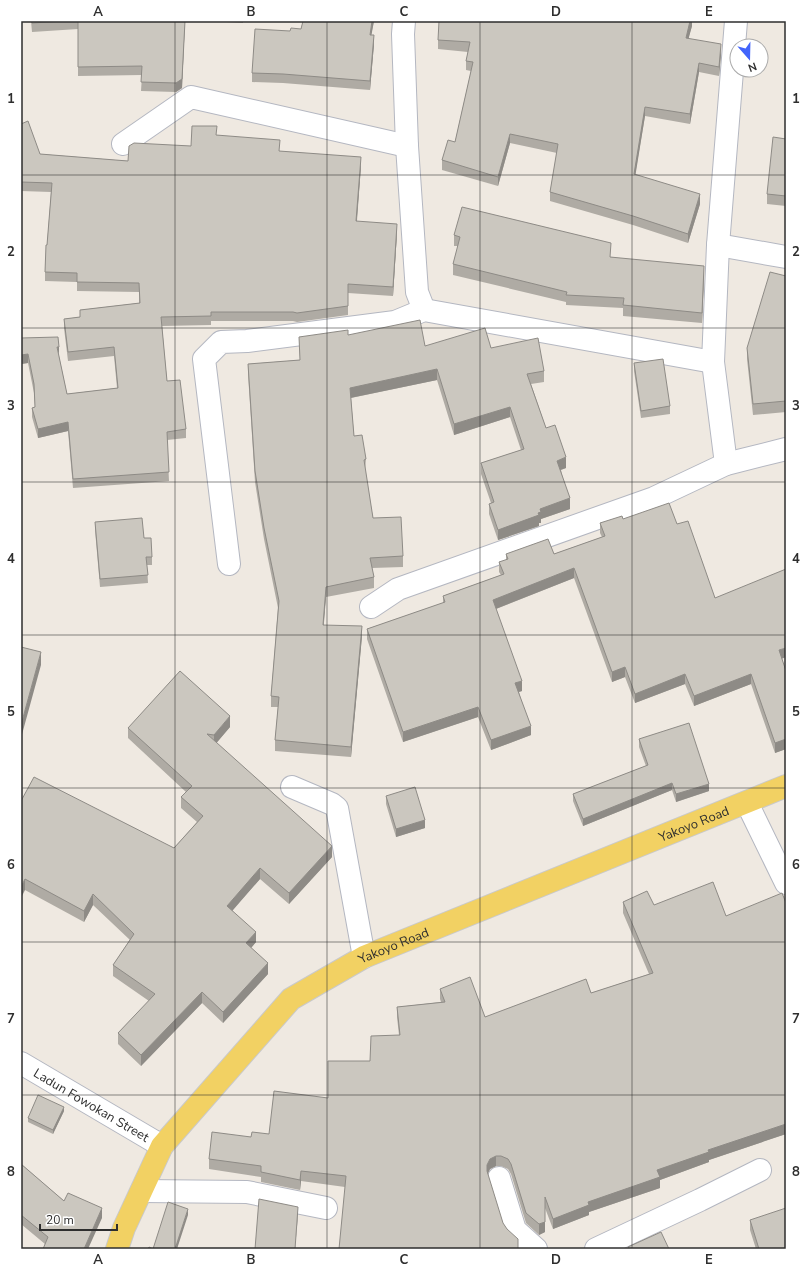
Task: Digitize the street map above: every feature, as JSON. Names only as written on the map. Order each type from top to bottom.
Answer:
[{"type":"main road","name":"Yakoyo Road","points":[[117,1249],[124,1228],[162,1146],[291,999],[364,957],[786,786]]},
{"type":"street","points":[[404,21],[403,34],[407,146],[417,292],[424,310]]},
{"type":"street","points":[[726,464],[713,362],[718,244],[736,21]]},
{"type":"street","points":[[124,144],[191,97],[407,146]]},
{"type":"street","points":[[718,244],[786,257]]},
{"type":"street","points":[[229,564],[204,359],[221,342],[247,341],[396,322],[424,310],[713,362]]},
{"type":"street","points":[[371,607],[398,589],[654,498],[726,464],[786,449]]},
{"type":"street","points":[[292,786],[332,804],[336,808],[364,957]]},
{"type":"street","points":[[747,803],[786,883]]},
{"type":"street","name":"Ladun Fowokan Street","points":[[21,1063],[162,1146]]},
{"type":"street","points":[[596,1249],[760,1170]]},
{"type":"street","points":[[499,1178],[515,1230],[536,1249]]},
{"type":"street","points":[[142,1191],[247,1192],[326,1208]]},
{"type":"building","points":[[32,21],[65,21],[32,23]]},
{"type":"building","points":[[78,21],[185,21],[182,79],[176,83],[141,82],[142,66],[78,67]]},
{"type":"building","points":[[303,21],[372,21],[370,35],[374,35],[370,81],[252,73],[255,29],[290,31],[291,28],[301,29]]},
{"type":"building","points":[[439,21],[690,21],[686,38],[721,44],[719,67],[699,63],[690,114],[645,107],[634,174],[700,194],[688,234],[633,216],[550,192],[558,144],[510,134],[498,177],[442,160],[448,140],[455,142],[473,62],[466,61],[470,42],[438,40]]},
{"type":"building","points":[[28,121],[40,154],[128,161],[129,146],[134,143],[191,146],[192,126],[217,126],[216,135],[280,140],[279,151],[361,157],[356,221],[397,224],[393,287],[348,284],[348,306],[297,313],[211,312],[211,316],[161,317],[167,381],[180,380],[186,429],[167,432],[169,472],[73,479],[68,422],[38,429],[32,408],[35,407],[34,384],[28,354],[21,355],[21,338],[58,337],[59,347],[57,347],[67,394],[118,388],[114,347],[68,352],[64,319],[80,317],[80,310],[140,303],[139,283],[77,282],[77,273],[45,272],[52,183],[21,182],[21,124]]},
{"type":"building","points":[[773,137],[786,139],[786,196],[767,194]]},
{"type":"building","points":[[462,207],[611,243],[610,257],[704,266],[702,313],[623,305],[624,298],[566,295],[567,292],[453,264],[460,237],[454,235]]},
{"type":"building","points":[[770,272],[786,276],[786,401],[753,404],[747,348]]},
{"type":"building","points":[[420,320],[425,346],[485,328],[491,348],[538,338],[544,371],[527,374],[546,428],[555,425],[566,457],[557,461],[570,498],[540,509],[541,512],[538,513],[539,515],[498,530],[489,504],[494,502],[481,463],[524,449],[510,407],[454,424],[437,369],[350,388],[354,436],[362,435],[366,459],[364,460],[373,518],[401,517],[403,556],[370,558],[374,577],[326,587],[323,625],[362,626],[351,747],[275,740],[279,697],[271,696],[279,601],[264,528],[255,471],[248,364],[300,360],[299,337],[348,330],[348,335]]},
{"type":"building","points":[[663,359],[670,406],[641,411],[634,363]]},
{"type":"building","points":[[669,503],[677,524],[688,521],[715,598],[786,569],[786,648],[779,650],[786,671],[786,739],[775,743],[751,674],[694,696],[685,674],[635,694],[625,667],[612,672],[574,568],[493,600],[522,681],[515,683],[531,726],[491,740],[478,707],[403,732],[367,629],[445,602],[443,596],[504,574],[499,562],[508,559],[506,554],[548,539],[554,554],[605,536],[600,523],[622,516],[623,519]]},
{"type":"building","points":[[142,518],[144,538],[151,538],[152,557],[146,557],[148,575],[100,579],[95,522]]},
{"type":"building","points":[[21,647],[41,652],[21,725]]},
{"type":"building","points":[[180,671],[230,716],[214,735],[207,734],[332,846],[289,893],[260,868],[227,906],[256,932],[246,943],[268,963],[223,1012],[202,992],[141,1055],[118,1033],[155,994],[113,965],[134,934],[93,894],[84,911],[25,879],[21,887],[21,801],[34,777],[174,848],[203,816],[181,797],[192,786],[128,728]]},
{"type":"building","points":[[689,723],[709,784],[676,794],[672,783],[583,819],[573,794],[648,765],[639,739]]},
{"type":"building","points":[[415,787],[425,820],[396,829],[386,796]]},
{"type":"building","points":[[713,882],[726,916],[782,893],[786,903],[786,1124],[708,1150],[709,1152],[657,1170],[660,1177],[588,1202],[589,1205],[553,1219],[545,1197],[545,1222],[539,1224],[526,1213],[511,1164],[508,1159],[501,1156],[496,1156],[490,1159],[487,1165],[487,1171],[503,1223],[518,1239],[518,1249],[339,1249],[346,1176],[301,1171],[300,1180],[261,1172],[261,1166],[209,1159],[212,1132],[251,1137],[252,1132],[269,1134],[274,1091],[328,1098],[328,1061],[370,1061],[371,1036],[400,1035],[397,1007],[445,1002],[440,989],[470,977],[485,1017],[586,979],[591,993],[653,973],[623,902],[647,891],[654,905]]},
{"type":"building","points":[[38,1095],[64,1107],[53,1130],[28,1118]]},
{"type":"building","points":[[21,1164],[64,1201],[68,1193],[102,1208],[84,1249],[43,1249],[48,1237],[21,1215]]},
{"type":"building","points":[[259,1199],[298,1207],[295,1249],[255,1249]]},
{"type":"building","points":[[168,1202],[188,1209],[175,1249],[153,1249]]},
{"type":"building","points":[[786,1208],[786,1249],[759,1249],[750,1220]]},
{"type":"building","points":[[661,1232],[669,1249],[629,1249],[628,1247]]}]
